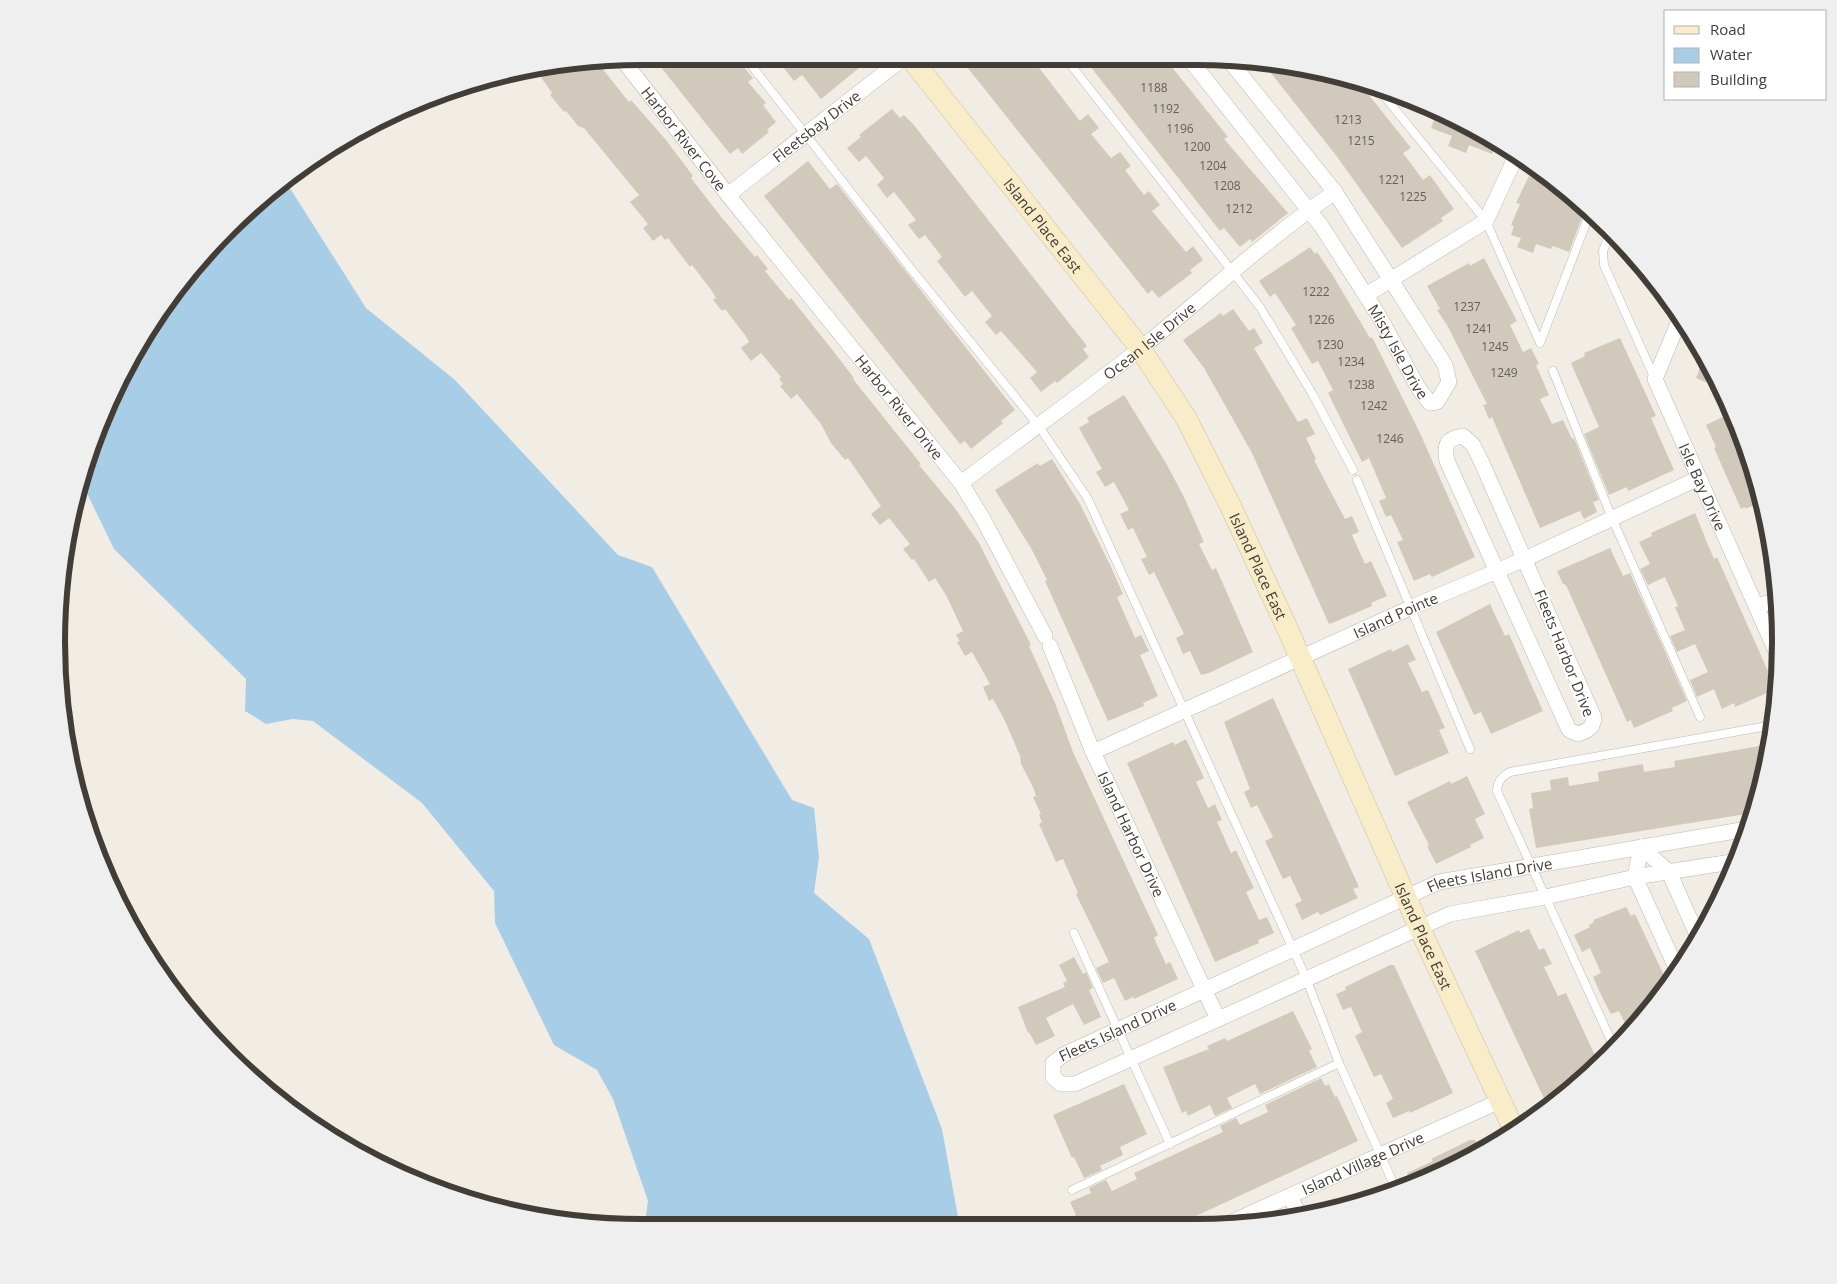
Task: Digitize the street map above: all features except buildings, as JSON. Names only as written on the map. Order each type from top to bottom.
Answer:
[{"type":"street","name":"Harbor River Cove","points":[[627,65],[728,195]]},
{"type":"street","name":"Fleetsbay Drive","points":[[728,195],[897,65]]},
{"type":"street","name":"Island Place East","points":[[915,65],[1140,348],[1186,418],[1208,459],[1300,657],[1406,897],[1512,1125]]},
{"type":"street","name":"Misty Isle Drive","points":[[1194,65],[1308,210],[1366,296],[1419,390],[1430,403],[1437,402],[1447,390],[1449,382],[1445,365],[1335,192],[1234,66]]},
{"type":"street","points":[[1366,296],[1486,221],[1514,161]]},
{"type":"street","name":"Ocean Isle Drive","points":[[961,483],[1140,348],[1308,210],[1335,192]]},
{"type":"street","name":"Harbor River Drive","points":[[728,195],[961,483],[983,519],[1048,641]]},
{"type":"street","points":[[1655,379],[1677,325]]},
{"type":"street","name":"Isle Bay Drive","points":[[1655,379],[1772,642]]},
{"type":"street","name":"Fleets Harbor Drive","points":[[1463,436],[1473,445],[1525,559],[1594,718],[1593,724],[1586,731],[1578,734],[1569,730],[1496,571],[1447,461],[1444,449],[1447,443],[1455,437],[1463,436]]},
{"type":"street","name":"Island Pointe","points":[[1093,752],[1300,657],[1525,559],[1699,478]]},
{"type":"street","points":[[1756,605],[1771,603]]},
{"type":"street","name":"Island Harbor Drive","points":[[1048,641],[1093,752],[1218,1019]]},
{"type":"street","name":"Fleets Island Drive","points":[[1728,863],[1635,877],[1545,897],[1450,914],[1075,1084],[1061,1084],[1053,1077],[1053,1063],[1063,1055],[1440,882],[1740,830]]},
{"type":"street","points":[[1641,847],[1668,872],[1695,931]]},
{"type":"street","points":[[1641,847],[1635,877],[1674,964]]},
{"type":"street","name":"Island Village Drive","points":[[1243,1217],[1500,1100]]},
{"type":"street","points":[[1290,1196],[1296,1210]]},
{"type":"lane","points":[[751,65],[1038,425],[1088,499],[1306,978],[1339,1063],[1394,1183]]},
{"type":"lane","points":[[1071,65],[1233,270],[1260,308],[1287,350],[1353,470]]},
{"type":"lane","points":[[1386,98],[1486,221],[1540,343],[1587,220]]},
{"type":"lane","points":[[1608,239],[1603,251],[1604,265],[1655,379]]},
{"type":"lane","points":[[1553,371],[1612,518],[1700,716]]},
{"type":"lane","points":[[1357,480],[1470,749]]},
{"type":"lane","points":[[1611,1041],[1497,791],[1498,783],[1503,776],[1518,771],[1766,726]]},
{"type":"lane","points":[[1074,933],[1170,1144]]},
{"type":"lane","points":[[1072,1190],[1339,1063]]},
{"type":"water","points":[[289,186],[366,308],[455,380],[618,555],[652,567],[792,800],[814,808],[819,857],[814,893],[869,939],[942,1129],[958,1219],[645,1219],[648,1201],[613,1099],[597,1070],[554,1045],[495,923],[494,891],[422,803],[313,721],[293,719],[266,724],[245,711],[246,679],[114,549],[86,491],[109,421],[125,387],[142,353],[184,291],[234,234]]}]
